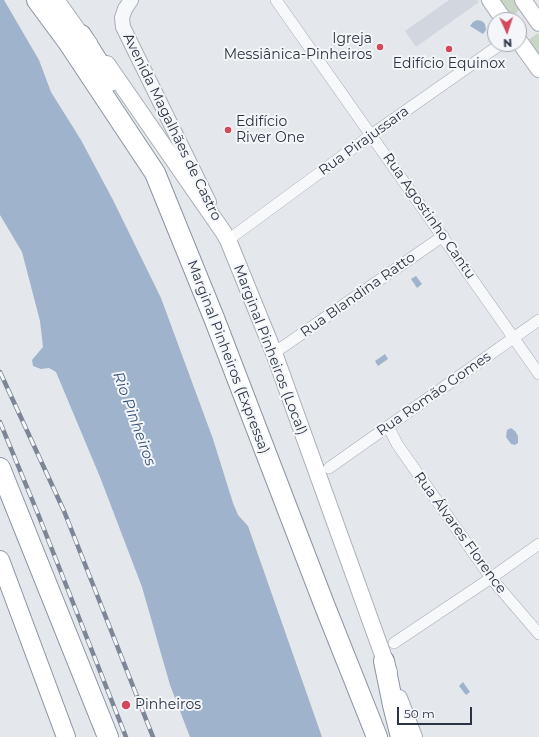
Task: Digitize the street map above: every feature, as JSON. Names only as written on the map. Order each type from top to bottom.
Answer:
[{"type":"highway","name":"Marginal Pinheiros (Expressa)","points":[[38,0],[68,42],[155,173],[214,318],[377,737]]},
{"type":"highway","points":[[82,35],[122,102],[136,129],[155,173]]},
{"type":"highway","points":[[0,468],[108,737]]},
{"type":"highway","points":[[0,560],[66,737]]},
{"type":"highway","points":[[384,661],[402,737]]},
{"type":"main road","name":"Marginal Pinheiros (Local)","points":[[56,0],[123,86],[226,236],[274,353],[384,661],[414,737]]},
{"type":"main road","points":[[523,0],[538,19]]},
{"type":"main road","points":[[527,52],[539,69]]},
{"type":"street","name":"Avenida Magalhães de Castro","points":[[131,0],[125,9],[122,18],[124,27],[226,236]]},
{"type":"street","name":"Rua Agostinho Cantu","points":[[276,0],[539,374]]},
{"type":"street","name":"Rua Pirajussara","points":[[226,236],[490,52]]},
{"type":"street","name":"Rua Blandina Ratto","points":[[274,353],[443,236]]},
{"type":"street","name":"Rua Romão Gomes","points":[[329,468],[539,320]]},
{"type":"street","name":"Rua Álvares Florence","points":[[388,426],[397,444],[491,578],[539,634]]},
{"type":"street","points":[[394,642],[491,578],[539,544]]},
{"type":"shaded area","points":[[449,0],[477,0],[479,2],[416,47],[405,31]]},
{"type":"green space","points":[[499,0],[515,0],[521,9],[517,12],[507,12]]},
{"type":"green space","points":[[538,33],[539,57],[527,41]]},
{"type":"water","name":"Rio Pinheiros","points":[[0,0],[4,0],[39,60],[51,92],[81,140],[113,200],[161,298],[213,439],[233,503],[238,515],[248,526],[322,737],[190,737],[170,685],[142,587],[100,477],[56,372],[49,368],[41,369],[33,366],[32,360],[43,347],[40,321],[22,252],[0,215]]},
{"type":"water","points":[[477,20],[482,21],[485,24],[486,30],[483,34],[470,26]]},
{"type":"water","points":[[416,276],[422,284],[417,288],[411,279]]},
{"type":"water","points":[[385,354],[388,359],[378,366],[375,361]]},
{"type":"water","points":[[511,428],[518,436],[518,443],[515,445],[511,444],[506,437],[507,430]]},
{"type":"water","points":[[463,682],[470,692],[466,695],[459,686]]},
{"type":"railway","points":[[0,372],[64,511],[153,737]]},
{"type":"railway","points":[[0,422],[126,737]]},
{"type":"place","name":"Igreja Messiânica-Pinheiros","points":[[380,47]]},
{"type":"place","name":"Edifício Equinox","points":[[449,49]]},
{"type":"place","name":"Edifício River One","points":[[228,130]]},
{"type":"place","name":"Pinheiros","points":[[126,705]]}]
